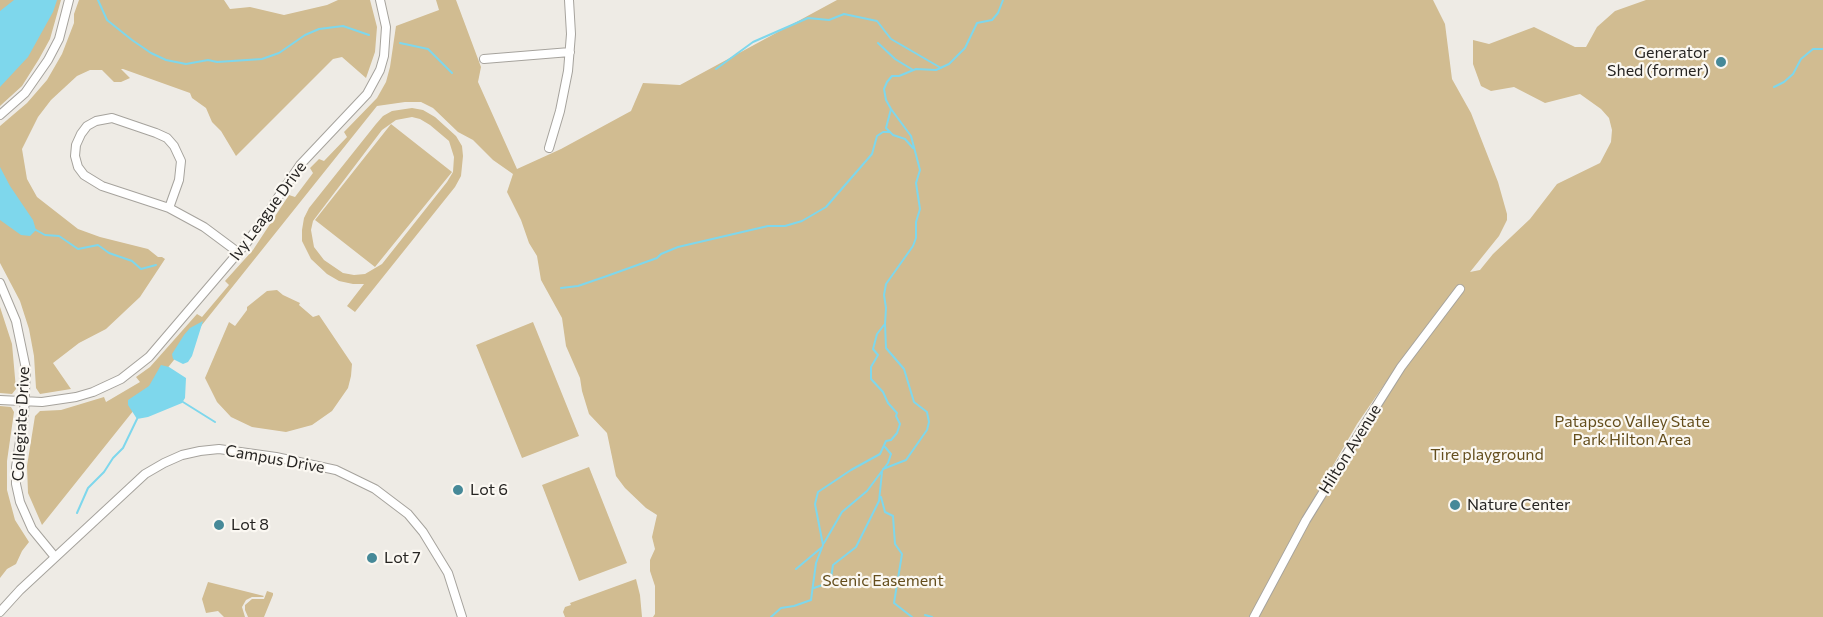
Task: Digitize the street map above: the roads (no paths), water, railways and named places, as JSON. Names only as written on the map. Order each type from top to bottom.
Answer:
[{"type":"street","points":[[0,115],[25,93],[48,60],[59,39],[69,0]]},
{"type":"street","name":"Ivy League Drive","points":[[0,400],[42,402],[76,397],[121,379],[149,357],[239,253],[300,165],[356,107],[371,88],[380,70],[386,40],[386,27],[380,0]]},
{"type":"street","points":[[549,148],[565,91],[570,52],[569,0]]},
{"type":"street","points":[[484,59],[570,52]]},
{"type":"street","points":[[169,208],[181,170],[179,154],[167,138],[112,118],[96,121],[87,126],[76,145],[75,156],[78,167],[84,175],[102,186],[169,208],[198,223],[239,253]]},
{"type":"street","name":"Collegiate Drive","points":[[0,283],[16,321],[26,369],[25,401],[16,467],[20,502],[32,529],[55,557]]},
{"type":"street","name":"Hilton Avenue","points":[[1254,617],[1306,520],[1361,430],[1401,367],[1460,289]]},
{"type":"street","name":"Campus Drive","points":[[0,612],[13,596],[133,485],[164,463],[200,451],[238,450],[336,470],[360,480],[393,501],[408,514],[437,552],[455,591],[462,617]]},
{"type":"water","points":[[14,0],[57,0],[53,12],[28,57],[0,87],[0,11]]},
{"type":"water","points":[[0,167],[33,220],[36,230],[30,236],[21,235],[0,220]]},
{"type":"water","points":[[203,321],[188,362],[183,364],[173,359],[172,354],[184,335],[190,328]]},
{"type":"water","points":[[161,365],[169,367],[186,378],[185,398],[182,403],[148,417],[137,419],[128,405],[128,400],[149,386]]},
{"type":"waterway","points":[[98,0],[107,20],[132,40],[166,60],[186,64],[208,60],[217,62],[262,59],[279,53],[305,35],[319,29],[343,26],[369,35]]},
{"type":"waterway","points":[[883,469],[906,460],[927,430],[929,422],[927,412],[914,402],[904,369],[886,348],[884,295],[886,284],[913,246],[916,238],[916,222],[920,209],[916,183],[920,170],[911,136],[891,109],[884,89],[892,76],[899,76],[916,69],[936,70],[949,64],[965,48],[977,23],[992,20],[998,13],[1003,0]]},
{"type":"waterway","points":[[716,69],[753,42],[808,18],[829,20],[844,14],[877,21],[891,39],[941,68]]},
{"type":"waterway","points":[[400,43],[428,49],[452,73]]},
{"type":"waterway","points":[[878,43],[895,59],[913,70]]},
{"type":"waterway","points":[[1774,87],[1793,74],[1801,59],[1813,49],[1823,49]]},
{"type":"waterway","points":[[891,109],[886,128],[893,135],[905,139],[913,148]]},
{"type":"waterway","points":[[561,288],[578,286],[607,276],[657,258],[678,247],[768,226],[785,226],[802,221],[826,207],[872,154],[877,136],[883,132],[890,132]]},
{"type":"waterway","points":[[36,230],[45,235],[59,236],[78,249],[98,245],[109,253],[132,261],[141,269],[156,265]]},
{"type":"waterway","points":[[771,617],[781,608],[811,600],[816,563],[823,545],[815,504],[818,492],[880,454],[886,441],[891,440],[897,433],[900,424],[897,413],[871,379],[871,367],[878,355],[873,349],[877,334],[884,325]]},
{"type":"waterway","points":[[183,402],[215,422]]},
{"type":"waterway","points":[[77,513],[88,488],[123,448],[137,419]]},
{"type":"waterway","points":[[824,543],[842,512],[867,491],[888,463],[891,454],[885,447]]},
{"type":"waterway","points":[[814,588],[828,583],[833,565],[856,547],[879,501],[882,472]]},
{"type":"waterway","points":[[881,497],[885,512],[893,516],[895,544],[902,554],[894,603],[912,617]]},
{"type":"waterway","points":[[796,569],[821,548]]},
{"type":"waterway","points":[[925,615],[932,617]]},
{"type":"place","name":"Generator Shed (former)","points":[[1721,62]]},
{"type":"place","name":"Lot 6","points":[[458,490]]},
{"type":"place","name":"Nature Center","points":[[1455,505]]},
{"type":"place","name":"Lot 8","points":[[219,525]]},
{"type":"place","name":"Lot 7","points":[[372,558]]},
{"type":"park label","name":"Patapsco Valley State Park Hilton Area","points":[[1632,431]]},
{"type":"park label","name":"Tire playground","points":[[1487,455]]},
{"type":"park label","name":"Scenic Easement","points":[[883,581]]}]
